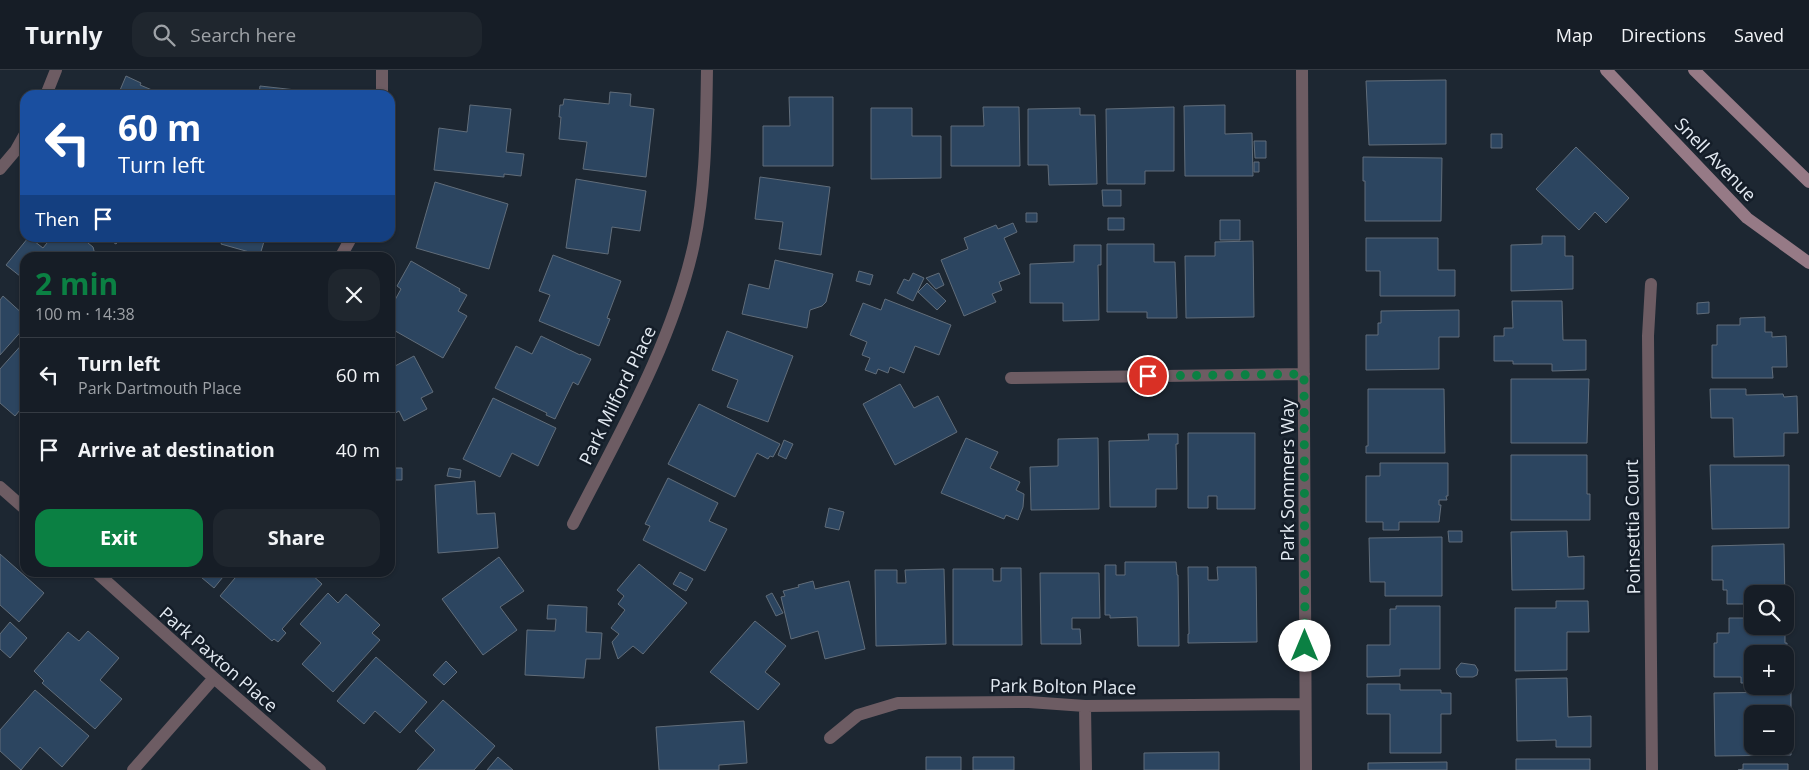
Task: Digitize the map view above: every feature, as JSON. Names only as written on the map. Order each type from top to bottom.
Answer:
[{"type":"main road","name":"Snell Avenue","points":[[1606,70],[1748,218],[1809,263]]},
{"type":"main road","points":[[1694,70],[1809,182]]},
{"type":"street","points":[[48,90],[56,70]]},
{"type":"street","points":[[382,70],[382,90]]},
{"type":"street","name":"Park Milford Place","points":[[573,524],[652,369],[675,310],[694,243],[703,178],[707,70]]},
{"type":"street","name":"Park Sommers Way","points":[[1302,70],[1306,770]]},
{"type":"street","points":[[0,169],[20,143]]},
{"type":"street","name":"Poinsettia Court","points":[[1651,284],[1648,346],[1652,770]]},
{"type":"street","points":[[1011,378],[1304,374]]},
{"type":"street","points":[[0,487],[20,505]]},
{"type":"street","name":"Park Paxton Place","points":[[102,577],[320,770]]},
{"type":"street","points":[[133,770],[214,678]]},
{"type":"street","name":"Park Bolton Place","points":[[830,738],[858,715],[898,703],[1029,702],[1085,706],[1305,704]]},
{"type":"street","points":[[1085,706],[1086,770]]},
{"type":"building","points":[[126,76],[152,90],[120,90]]},
{"type":"building","points":[[1446,80],[1446,144],[1369,145],[1366,81]]},
{"type":"building","points":[[260,86],[296,90],[260,90]]},
{"type":"building","points":[[610,92],[631,94],[630,106],[654,109],[646,177],[583,169],[587,142],[559,139],[560,105],[563,105],[564,99],[609,104]]},
{"type":"building","points":[[789,97],[833,97],[833,166],[763,166],[763,126],[790,126]]},
{"type":"building","points":[[470,105],[511,109],[506,152],[524,154],[521,176],[504,174],[504,177],[434,170],[439,128],[467,132]]},
{"type":"building","points":[[1225,105],[1225,134],[1252,133],[1253,176],[1185,176],[1184,106]]},
{"type":"building","points":[[983,107],[1019,107],[1020,166],[951,166],[951,126],[984,126]]},
{"type":"building","points":[[1174,107],[1174,171],[1145,171],[1145,184],[1107,184],[1106,109]]},
{"type":"building","points":[[871,108],[912,108],[912,136],[941,136],[941,178],[871,179]]},
{"type":"building","points":[[1080,108],[1080,115],[1095,115],[1097,184],[1049,185],[1048,165],[1028,165],[1028,109]]},
{"type":"building","points":[[1491,134],[1502,134],[1502,148],[1491,148]]},
{"type":"building","points":[[1254,141],[1266,141],[1266,158],[1255,158]]},
{"type":"building","points":[[1576,147],[1629,198],[1606,223],[1595,212],[1579,230],[1536,189]]},
{"type":"building","points":[[1363,157],[1442,158],[1441,221],[1365,221]]},
{"type":"building","points":[[1254,162],[1259,162],[1259,172],[1254,172]]},
{"type":"building","points":[[760,177],[830,187],[821,255],[779,249],[783,222],[755,219]]},
{"type":"building","points":[[576,179],[646,191],[640,231],[612,227],[608,254],[566,248]]},
{"type":"building","points":[[435,182],[508,204],[489,269],[416,248]]},
{"type":"building","points":[[1102,190],[1121,190],[1121,206],[1103,206]]},
{"type":"building","points":[[1026,213],[1037,213],[1037,222],[1026,222]]},
{"type":"building","points":[[1108,218],[1124,218],[1124,230],[1108,230]]},
{"type":"building","points":[[1220,220],[1240,220],[1240,240],[1220,240]]},
{"type":"building","points":[[1013,223],[1017,232],[1004,238],[1020,274],[999,282],[1002,290],[992,294],[996,302],[964,316],[941,260],[968,249],[964,238],[996,225],[998,229]]},
{"type":"building","points":[[1542,236],[1565,236],[1565,256],[1573,256],[1573,289],[1511,291],[1511,245],[1542,244]]},
{"type":"building","points":[[1366,238],[1438,238],[1438,270],[1455,270],[1455,296],[1380,296],[1380,271],[1366,271]]},
{"type":"building","points":[[1253,241],[1254,317],[1186,318],[1185,256],[1215,256],[1215,242]]},
{"type":"building","points":[[25,242],[35,242],[43,248],[48,242],[89,242],[94,252],[20,252],[20,276],[6,265]]},
{"type":"building","points":[[222,242],[264,242],[261,252],[249,252],[221,244]]},
{"type":"building","points":[[1107,244],[1154,244],[1154,262],[1175,262],[1177,318],[1147,318],[1147,312],[1107,312]]},
{"type":"building","points":[[1074,245],[1101,245],[1101,265],[1098,265],[1099,320],[1063,321],[1063,303],[1030,303],[1030,264],[1074,262]]},
{"type":"building","points":[[553,255],[621,281],[607,318],[610,319],[599,346],[539,321],[550,295],[539,291]]},
{"type":"building","points":[[775,260],[833,274],[826,302],[822,306],[810,310],[807,328],[742,314],[749,284],[769,289]]},
{"type":"building","points":[[411,261],[467,295],[458,311],[467,316],[443,358],[395,331],[395,300],[401,289],[397,286]]},
{"type":"building","points":[[859,271],[873,275],[870,285],[856,281]]},
{"type":"building","points":[[913,273],[924,278],[913,301],[897,293],[904,279],[909,281]]},
{"type":"building","points":[[939,273],[944,285],[936,289],[926,278]]},
{"type":"building","points":[[927,283],[946,301],[937,310],[918,292]]},
{"type":"building","points":[[3,296],[20,311],[20,333],[0,355],[0,300]]},
{"type":"building","points":[[885,299],[951,325],[939,355],[915,346],[904,373],[890,367],[888,373],[878,369],[876,374],[865,370],[870,358],[862,355],[867,342],[850,335],[863,303],[881,310]]},
{"type":"building","points":[[1512,301],[1562,301],[1563,340],[1586,340],[1586,370],[1552,371],[1552,364],[1513,364],[1513,361],[1494,361],[1494,336],[1504,336],[1504,328],[1513,328]]},
{"type":"building","points":[[1709,302],[1709,313],[1697,314],[1697,303]]},
{"type":"building","points":[[1459,310],[1459,337],[1439,337],[1439,369],[1366,370],[1366,335],[1378,335],[1381,311]]},
{"type":"building","points":[[1765,317],[1765,332],[1772,332],[1772,337],[1786,336],[1787,367],[1772,367],[1773,378],[1712,378],[1712,345],[1717,345],[1717,325],[1740,325],[1740,318]]},
{"type":"building","points":[[727,331],[793,356],[768,422],[727,407],[738,380],[712,370]]},
{"type":"building","points":[[541,336],[591,359],[578,385],[573,382],[555,419],[546,415],[547,413],[495,388],[516,346],[532,354]]},
{"type":"building","points":[[20,347],[20,410],[15,416],[0,403],[0,369]]},
{"type":"building","points":[[414,356],[433,392],[421,398],[427,409],[404,421],[399,411],[395,413],[395,366]]},
{"type":"building","points":[[1511,379],[1589,379],[1587,443],[1511,443]]},
{"type":"building","points":[[900,384],[914,408],[938,396],[957,432],[895,465],[863,404]]},
{"type":"building","points":[[1368,389],[1444,389],[1445,453],[1366,453],[1366,446],[1368,446]]},
{"type":"building","points":[[1710,389],[1746,389],[1746,395],[1783,394],[1784,397],[1797,396],[1798,433],[1784,433],[1784,456],[1734,457],[1733,418],[1711,418]]},
{"type":"building","points":[[493,398],[556,428],[538,466],[512,453],[500,477],[463,459]]},
{"type":"building","points":[[699,404],[780,444],[773,457],[770,456],[768,459],[757,453],[735,497],[668,464]]},
{"type":"building","points":[[1188,433],[1255,433],[1255,509],[1217,509],[1217,496],[1208,496],[1208,508],[1188,508]]},
{"type":"building","points":[[1148,434],[1178,434],[1178,444],[1176,444],[1177,489],[1156,489],[1156,507],[1110,507],[1109,441],[1149,440]]},
{"type":"building","points":[[966,438],[998,452],[990,468],[1020,482],[1016,490],[1024,494],[1023,507],[1018,520],[1006,515],[1004,519],[941,493]]},
{"type":"building","points":[[1098,438],[1099,509],[1031,510],[1030,467],[1058,466],[1058,439]]},
{"type":"building","points":[[784,440],[793,444],[786,459],[778,455]]},
{"type":"building","points":[[1511,455],[1587,455],[1587,494],[1590,494],[1590,520],[1511,520]]},
{"type":"building","points":[[1380,463],[1448,463],[1448,496],[1446,496],[1447,500],[1439,500],[1439,505],[1441,505],[1439,522],[1399,522],[1399,530],[1383,530],[1383,522],[1366,522],[1366,476],[1380,476]]},
{"type":"building","points":[[1710,465],[1789,465],[1789,528],[1712,529]]},
{"type":"building","points":[[395,468],[402,468],[402,480],[395,480]]},
{"type":"building","points":[[449,468],[461,470],[460,478],[447,476]]},
{"type":"building","points":[[668,478],[718,503],[709,521],[727,529],[705,571],[643,540],[650,526],[645,524]]},
{"type":"building","points":[[475,481],[477,514],[495,513],[498,548],[438,553],[435,485]]},
{"type":"building","points":[[829,508],[844,512],[839,530],[825,527]]},
{"type":"building","points":[[1448,531],[1462,531],[1462,542],[1449,542]]},
{"type":"building","points":[[1567,531],[1568,557],[1584,556],[1584,589],[1512,590],[1511,532]]},
{"type":"building","points":[[1442,537],[1442,596],[1385,596],[1385,582],[1370,582],[1369,538]]},
{"type":"building","points":[[1784,544],[1785,585],[1744,585],[1744,604],[1727,604],[1727,590],[1723,590],[1723,580],[1712,580],[1712,546]]},
{"type":"building","points":[[0,554],[20,572],[20,577],[26,577],[44,593],[19,622],[0,605]]},
{"type":"building","points":[[499,557],[524,591],[500,607],[517,630],[483,655],[442,599]]},
{"type":"building","points":[[1125,562],[1176,562],[1178,575],[1179,646],[1138,646],[1137,617],[1110,618],[1110,615],[1105,615],[1105,565],[1116,565],[1116,575],[1125,575]]},
{"type":"building","points":[[639,564],[687,603],[643,654],[633,646],[618,659],[612,642],[619,634],[611,628],[625,610],[618,604],[624,596],[617,590]]},
{"type":"building","points":[[1188,567],[1208,567],[1208,580],[1218,580],[1217,567],[1256,567],[1257,642],[1188,643]]},
{"type":"building","points":[[1001,568],[1021,568],[1022,645],[953,645],[953,569],[993,569],[993,581],[1001,581]]},
{"type":"building","points":[[944,569],[946,644],[876,646],[875,570],[897,570],[897,583],[906,583],[905,570]]},
{"type":"building","points":[[680,572],[693,579],[686,591],[673,584]]},
{"type":"building","points":[[1040,573],[1099,573],[1100,618],[1072,618],[1072,629],[1080,629],[1081,644],[1041,644]]},
{"type":"building","points":[[201,577],[223,577],[214,588]]},
{"type":"building","points":[[236,577],[314,577],[322,584],[282,629],[286,633],[278,642],[274,639],[272,641],[220,596]]},
{"type":"building","points":[[813,581],[815,589],[849,581],[865,649],[825,659],[818,631],[791,639],[781,597],[785,596],[783,591]]},
{"type":"building","points":[[328,593],[338,603],[346,594],[380,625],[372,633],[380,640],[333,692],[302,664],[321,643],[300,624]]},
{"type":"building","points":[[772,593],[783,613],[776,616],[766,596]]},
{"type":"building","points":[[1556,601],[1588,601],[1589,632],[1567,632],[1567,670],[1515,671],[1515,608],[1556,608]]},
{"type":"building","points":[[548,605],[587,607],[586,632],[602,633],[600,659],[586,659],[584,678],[525,675],[527,630],[555,631],[556,619],[547,619]]},
{"type":"building","points":[[1396,606],[1440,606],[1440,669],[1400,669],[1400,676],[1367,677],[1367,645],[1390,645],[1390,609],[1396,609]]},
{"type":"building","points":[[1729,618],[1744,618],[1744,635],[1785,635],[1785,643],[1787,645],[1744,645],[1744,683],[1741,683],[1741,677],[1714,677],[1714,643],[1717,643],[1717,633],[1729,633]]},
{"type":"building","points":[[755,621],[786,646],[765,672],[780,684],[758,710],[710,672]]},
{"type":"building","points":[[10,622],[27,638],[10,658],[0,649],[0,634]]},
{"type":"building","points":[[88,631],[119,658],[100,680],[122,699],[95,729],[42,683],[44,681],[34,671],[68,632],[79,641]]},
{"type":"building","points":[[376,657],[427,702],[400,733],[375,711],[364,724],[337,701]]},
{"type":"building","points":[[446,661],[457,672],[444,685],[433,675]]},
{"type":"building","points":[[1461,663],[1475,665],[1478,670],[1477,675],[1473,677],[1460,677],[1456,669]]},
{"type":"building","points":[[1567,678],[1568,717],[1591,716],[1591,747],[1556,747],[1556,740],[1517,741],[1516,679]]},
{"type":"building","points":[[1367,684],[1400,684],[1400,690],[1441,690],[1441,693],[1451,693],[1451,714],[1441,714],[1441,753],[1390,753],[1390,714],[1367,714]]},
{"type":"building","points":[[35,690],[89,736],[62,767],[40,747],[21,770],[0,751],[0,730]]},
{"type":"building","points":[[1714,693],[1791,695],[1791,705],[1744,705],[1744,755],[1791,755],[1715,756]]},
{"type":"building","points":[[443,700],[495,746],[474,770],[417,770],[435,750],[415,731]]},
{"type":"building","points":[[744,721],[747,763],[719,765],[719,770],[659,770],[656,727]]},
{"type":"building","points":[[1219,752],[1219,770],[1144,770],[1144,753]]},
{"type":"building","points":[[498,757],[513,770],[487,770]]},
{"type":"building","points":[[926,757],[961,757],[961,770],[926,770]]},
{"type":"building","points":[[973,757],[1014,757],[1014,770],[973,770]]},
{"type":"building","points":[[1516,759],[1590,759],[1590,770],[1516,770]]},
{"type":"building","points":[[1447,762],[1447,770],[1368,770],[1368,763]]},
{"type":"building","points":[[1743,764],[1788,764],[1788,770],[1738,770],[1743,769]]},
{"type":"route","points":[[1148,376],[1304,374],[1305,646]]}]
